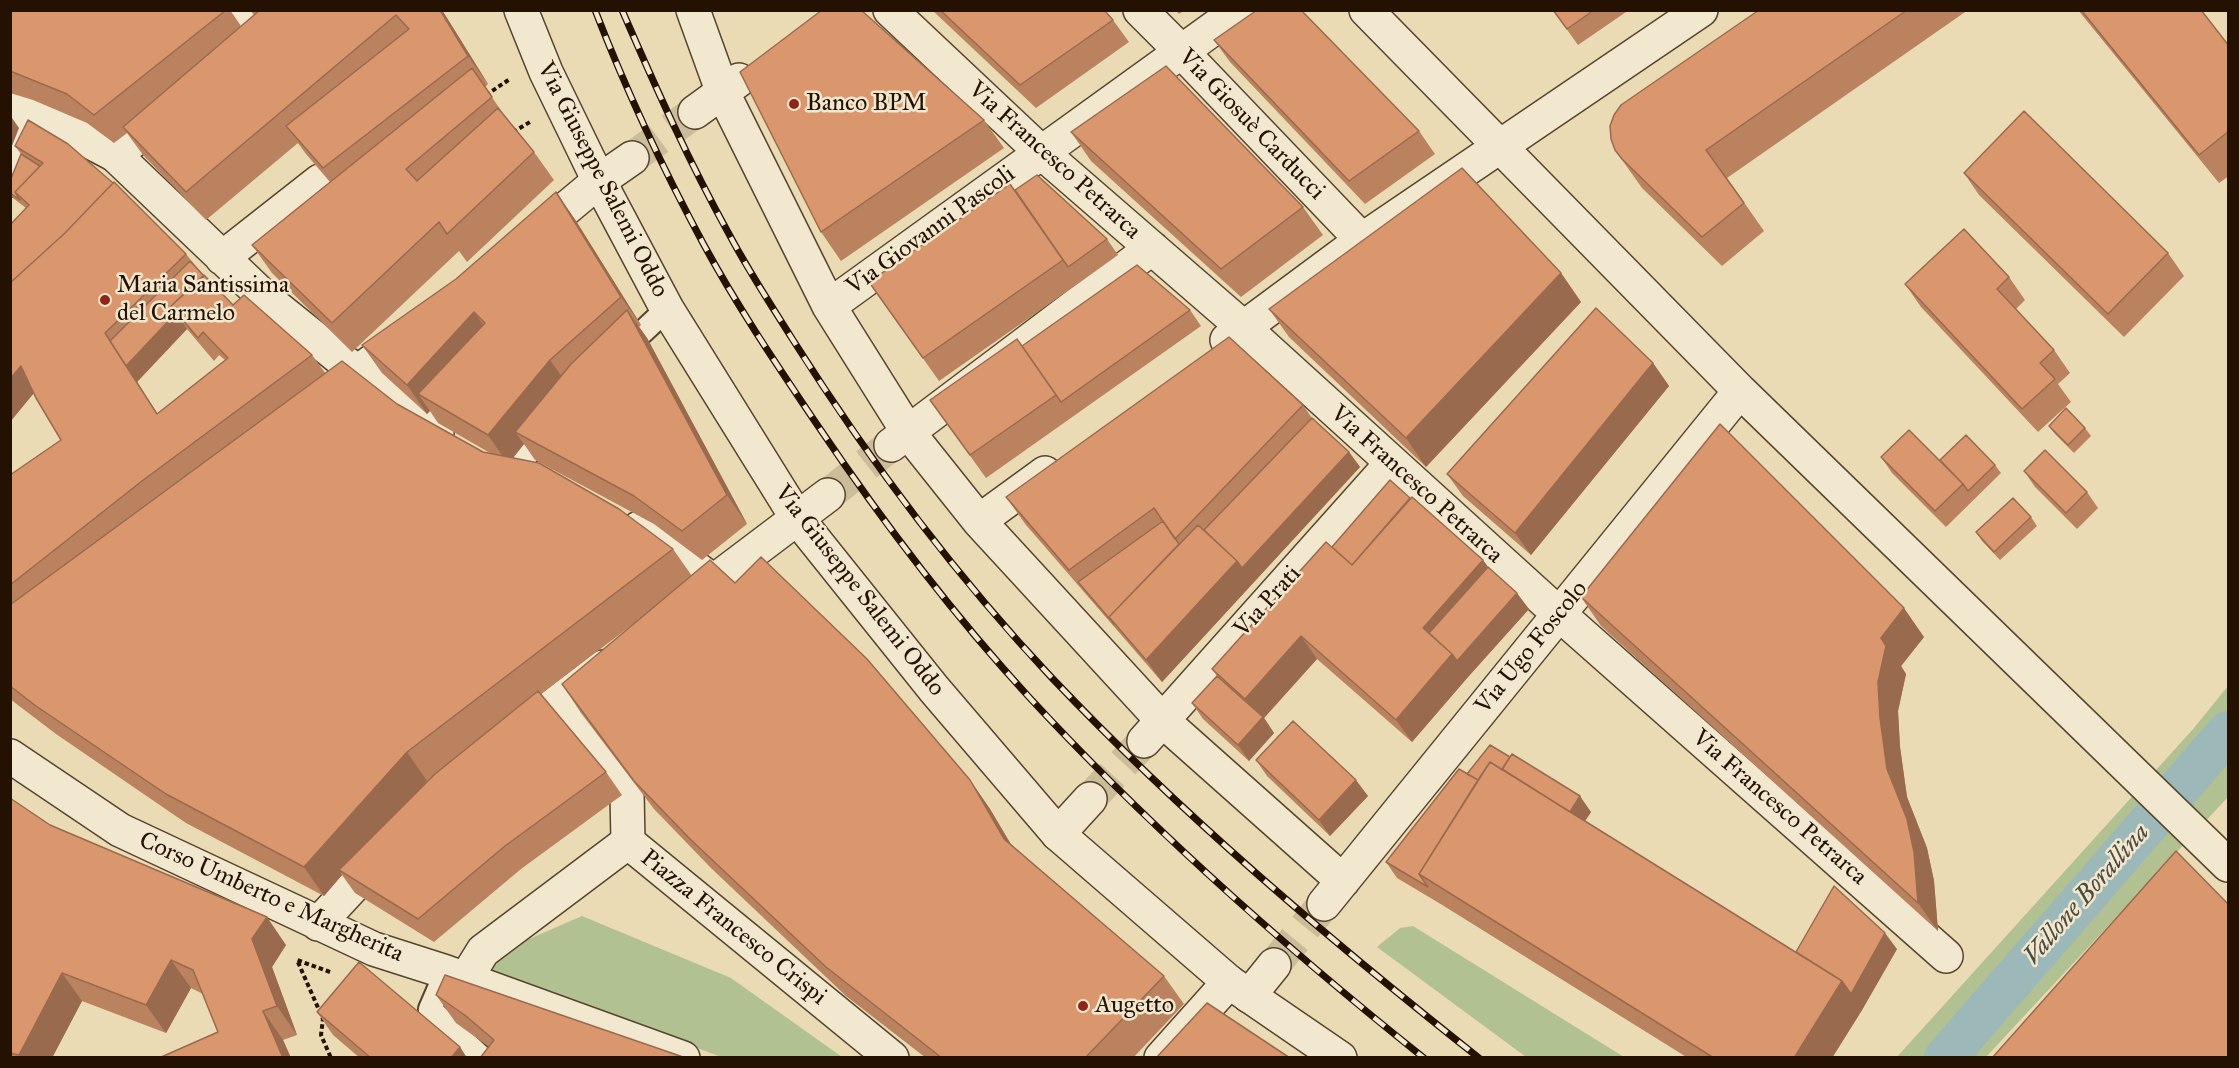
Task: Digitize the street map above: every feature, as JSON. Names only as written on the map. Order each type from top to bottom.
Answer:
[{"type":"street","points":[[240,10],[251,45],[288,17]]},
{"type":"street","name":"Via Giuseppe Salemi Oddo","points":[[521,10],[560,101],[599,181],[667,309],[797,518],[934,689],[1058,834],[1239,989],[1340,1058]]},
{"type":"street","points":[[693,10],[723,93],[829,306],[899,438],[979,521],[1153,731]]},
{"type":"street","name":"Via Francesco Petrarca","points":[[890,10],[1041,152],[1244,328],[1559,614],[1946,956]]},
{"type":"street","name":"Via Giosuè Carducci","points":[[1140,10],[1362,240]]},
{"type":"street","name":"Via Giovanni Pascoli","points":[[829,306],[1239,10]]},
{"type":"street","points":[[1366,10],[1740,391],[2222,858]]},
{"type":"street","points":[[1206,356],[1362,240],[1701,10]]},
{"type":"street","points":[[695,112],[759,65]]},
{"type":"street","points":[[116,155],[188,96]]},
{"type":"street","points":[[10,180],[22,108],[116,155],[265,298],[357,372],[426,425],[503,470],[527,476]]},
{"type":"street","points":[[509,256],[599,181],[632,158]]},
{"type":"street","points":[[222,258],[320,181]]},
{"type":"street","points":[[899,438],[1152,248]]},
{"type":"street","points":[[299,415],[428,320]]},
{"type":"street","name":"Via Ugo Foscolo","points":[[1153,731],[1333,892],[1740,391]]},
{"type":"street","points":[[979,521],[1073,452]]},
{"type":"street","name":"Via Prati","points":[[1153,731],[1392,463]]},
{"type":"street","points":[[667,617],[828,495]]},
{"type":"street","points":[[617,516],[655,538],[713,581]]},
{"type":"street","points":[[495,751],[630,645]]},
{"type":"street","points":[[557,703],[567,721],[627,793],[628,843]]},
{"type":"street","name":"Corso Umberto e Margherita","points":[[10,756],[120,830],[374,950],[455,976],[683,1058]]},
{"type":"street","points":[[1058,834],[1090,799]]},
{"type":"street","points":[[318,924],[403,833]]},
{"type":"street","name":"Piazza Francesco Crispi","points":[[455,976],[483,951],[628,843],[892,1058]]},
{"type":"street","points":[[1161,1058],[1239,989],[1274,965]]},
{"type":"lane","points":[[602,369],[667,309]]},
{"type":"lane","points":[[527,476],[563,409]]},
{"type":"lane","points":[[455,976],[430,1009],[482,1058]]},
{"type":"path","points":[[482,98],[541,59]]},
{"type":"path","points":[[512,133],[560,101]]},
{"type":"path","points":[[332,1058],[321,1035],[323,1019],[297,960],[338,975]]},
{"type":"green space","points":[[2228,686],[2228,797],[1986,1057],[1896,1058],[2194,728]]},
{"type":"green space","points":[[582,916],[731,978],[842,1057],[721,1057],[489,969],[529,939]]},
{"type":"green space","points":[[1413,926],[1624,1057],[1526,1057],[1377,947],[1400,928]]},
{"type":"building","points":[[10,10],[226,10],[94,115],[67,94],[10,71]]},
{"type":"building","points":[[260,10],[440,10],[468,56],[323,168],[286,126],[409,29],[396,15],[186,192],[123,127]]},
{"type":"building","points":[[822,10],[861,10],[984,120],[821,232],[740,72]]},
{"type":"building","points":[[940,10],[1104,10],[1113,20],[1020,85]]},
{"type":"building","points":[[1257,10],[1301,10],[1419,131],[1349,181],[1214,40]]},
{"type":"building","points":[[1553,10],[1594,10],[1567,29]]},
{"type":"building","points":[[1759,10],[1907,10],[1706,150],[1744,203],[1702,237],[1622,159],[1611,139],[1610,126],[1621,105]]},
{"type":"building","points":[[2081,10],[2201,10],[2229,46],[2229,131],[2199,155]]},
{"type":"building","points":[[1166,66],[1303,207],[1221,269],[1071,132]]},
{"type":"building","points":[[472,68],[492,97],[406,169],[417,181],[498,108],[534,152],[447,234],[439,222],[332,323],[252,245]]},
{"type":"building","points":[[2024,111],[2168,253],[2108,314],[1964,173]]},
{"type":"building","points":[[28,120],[68,144],[113,183],[65,233],[10,283],[10,225],[29,205],[15,192],[43,163],[15,146]]},
{"type":"building","points":[[21,154],[40,166],[15,192],[20,200],[10,193],[10,181]]},
{"type":"building","points":[[1462,168],[1561,273],[1406,438],[1269,309]]},
{"type":"building","points":[[1037,175],[1107,239],[1068,267],[1015,190]]},
{"type":"building","points":[[114,182],[186,254],[105,333],[157,414],[228,358],[203,332],[198,338],[171,306],[204,275],[233,305],[244,295],[312,355],[142,481],[10,585],[10,475],[61,440],[36,398],[21,366],[10,379],[10,283],[65,233]]},
{"type":"building","points":[[1010,184],[1063,260],[923,358],[869,282]]},
{"type":"building","points":[[556,192],[621,297],[550,360],[488,435],[418,394],[485,323],[474,312],[407,385],[362,345],[456,279]]},
{"type":"building","points":[[1964,229],[2009,277],[1997,289],[2054,350],[2040,363],[2055,379],[2022,409],[1905,284]]},
{"type":"building","points":[[190,261],[204,276],[171,306],[176,313],[126,366],[110,341]]},
{"type":"building","points":[[1137,265],[1190,310],[1061,402],[1022,346]]},
{"type":"building","points":[[1596,308],[1653,363],[1515,533],[1447,474]]},
{"type":"building","points":[[627,310],[727,495],[682,531],[634,496],[515,432],[571,364]]},
{"type":"building","points":[[1229,337],[1303,405],[1175,539],[1154,508],[1069,570],[1006,497]]},
{"type":"building","points":[[1017,339],[1056,395],[970,455],[930,400]]},
{"type":"building","points":[[342,361],[397,404],[483,452],[539,463],[619,509],[673,549],[407,752],[304,867],[166,794],[10,686],[10,605]]},
{"type":"building","points":[[2066,408],[2085,428],[2068,445],[2049,426]]},
{"type":"building","points":[[1312,418],[1349,452],[1242,568],[1204,530]]},
{"type":"building","points":[[1720,424],[1904,608],[1881,638],[1886,646],[1878,682],[1887,769],[1907,819],[1914,852],[1918,903],[1581,597]]},
{"type":"building","points":[[1909,430],[1963,484],[1935,511],[1881,457]]},
{"type":"building","points":[[1966,435],[1995,465],[1968,491],[1940,460]]},
{"type":"building","points":[[2045,450],[2087,492],[2066,513],[2024,471]]},
{"type":"building","points":[[1390,480],[1410,498],[1352,565],[1332,547]]},
{"type":"building","points":[[1412,497],[1483,560],[1423,628],[1452,654],[1396,720],[1301,636],[1245,699],[1212,669],[1326,542],[1352,565]]},
{"type":"building","points":[[2013,498],[2031,517],[1994,552],[1976,532]]},
{"type":"building","points":[[1163,521],[1179,544],[1109,617],[1114,624],[1078,582]]},
{"type":"building","points":[[1198,525],[1237,561],[1146,660],[1109,617]]},
{"type":"building","points":[[761,557],[867,659],[970,780],[1004,839],[1164,976],[1085,1058],[942,1058],[826,967],[691,840],[634,781],[562,684],[710,560],[735,583]]},
{"type":"building","points":[[1488,567],[1517,593],[1457,661],[1429,633]]},
{"type":"building","points":[[1217,676],[1263,717],[1238,745],[1192,703]]},
{"type":"building","points":[[538,691],[606,772],[505,846],[418,919],[339,870],[435,774]]},
{"type":"building","points":[[1293,721],[1356,780],[1319,820],[1256,760]]},
{"type":"building","points":[[1490,745],[1510,757],[1502,770],[1490,762],[1478,780],[1467,774]]},
{"type":"building","points":[[1512,754],[1580,796],[1570,812],[1502,769]]},
{"type":"building","points":[[1490,762],[1842,981],[1794,1058],[1714,1058],[1419,874]]},
{"type":"building","points":[[1459,769],[1478,780],[1419,874],[1428,887],[1386,862]]},
{"type":"building","points":[[10,798],[50,825],[267,917],[252,939],[277,1006],[263,1011],[283,1058],[159,1058],[218,1032],[193,970],[171,960],[146,1005],[62,973],[19,1055],[10,1053]]},
{"type":"building","points":[[2176,851],[2229,905],[2229,1058],[1992,1058]]},
{"type":"building","points":[[1834,886],[1885,933],[1851,994],[1842,981],[1796,952]]},
{"type":"building","points":[[359,962],[460,1047],[451,1058],[371,1058],[317,1012]]},
{"type":"building","points":[[445,975],[686,1058],[480,1058],[494,1040],[436,995]]},
{"type":"building","points":[[1207,1003],[1290,1058],[1156,1058]]},
{"type":"waterway","name":"Vallone Borallina","points":[[1945,1058],[2228,732]]},
{"type":"tunnel","points":[[632,158],[695,112]]},
{"type":"tunnel","points":[[828,495],[891,445]]},
{"type":"tunnel","points":[[1090,799],[1144,741]]},
{"type":"tunnel","points":[[1274,965],[1324,904]]},
{"type":"railway","points":[[595,10],[619,70],[660,158],[704,245],[730,290],[840,459],[944,597],[1028,696],[1121,792],[1219,884],[1320,973],[1424,1058]]},
{"type":"railway","points":[[622,10],[686,152],[752,274],[822,385],[883,473],[981,599],[1052,678],[1205,828],[1313,922],[1479,1058]]},
{"type":"place","name":"Banco BPM","points":[[794,104]]},
{"type":"place","name":"Maria Santissima del Carmelo","points":[[105,300]]},
{"type":"place","name":"Augetto","points":[[1083,1006]]}]
